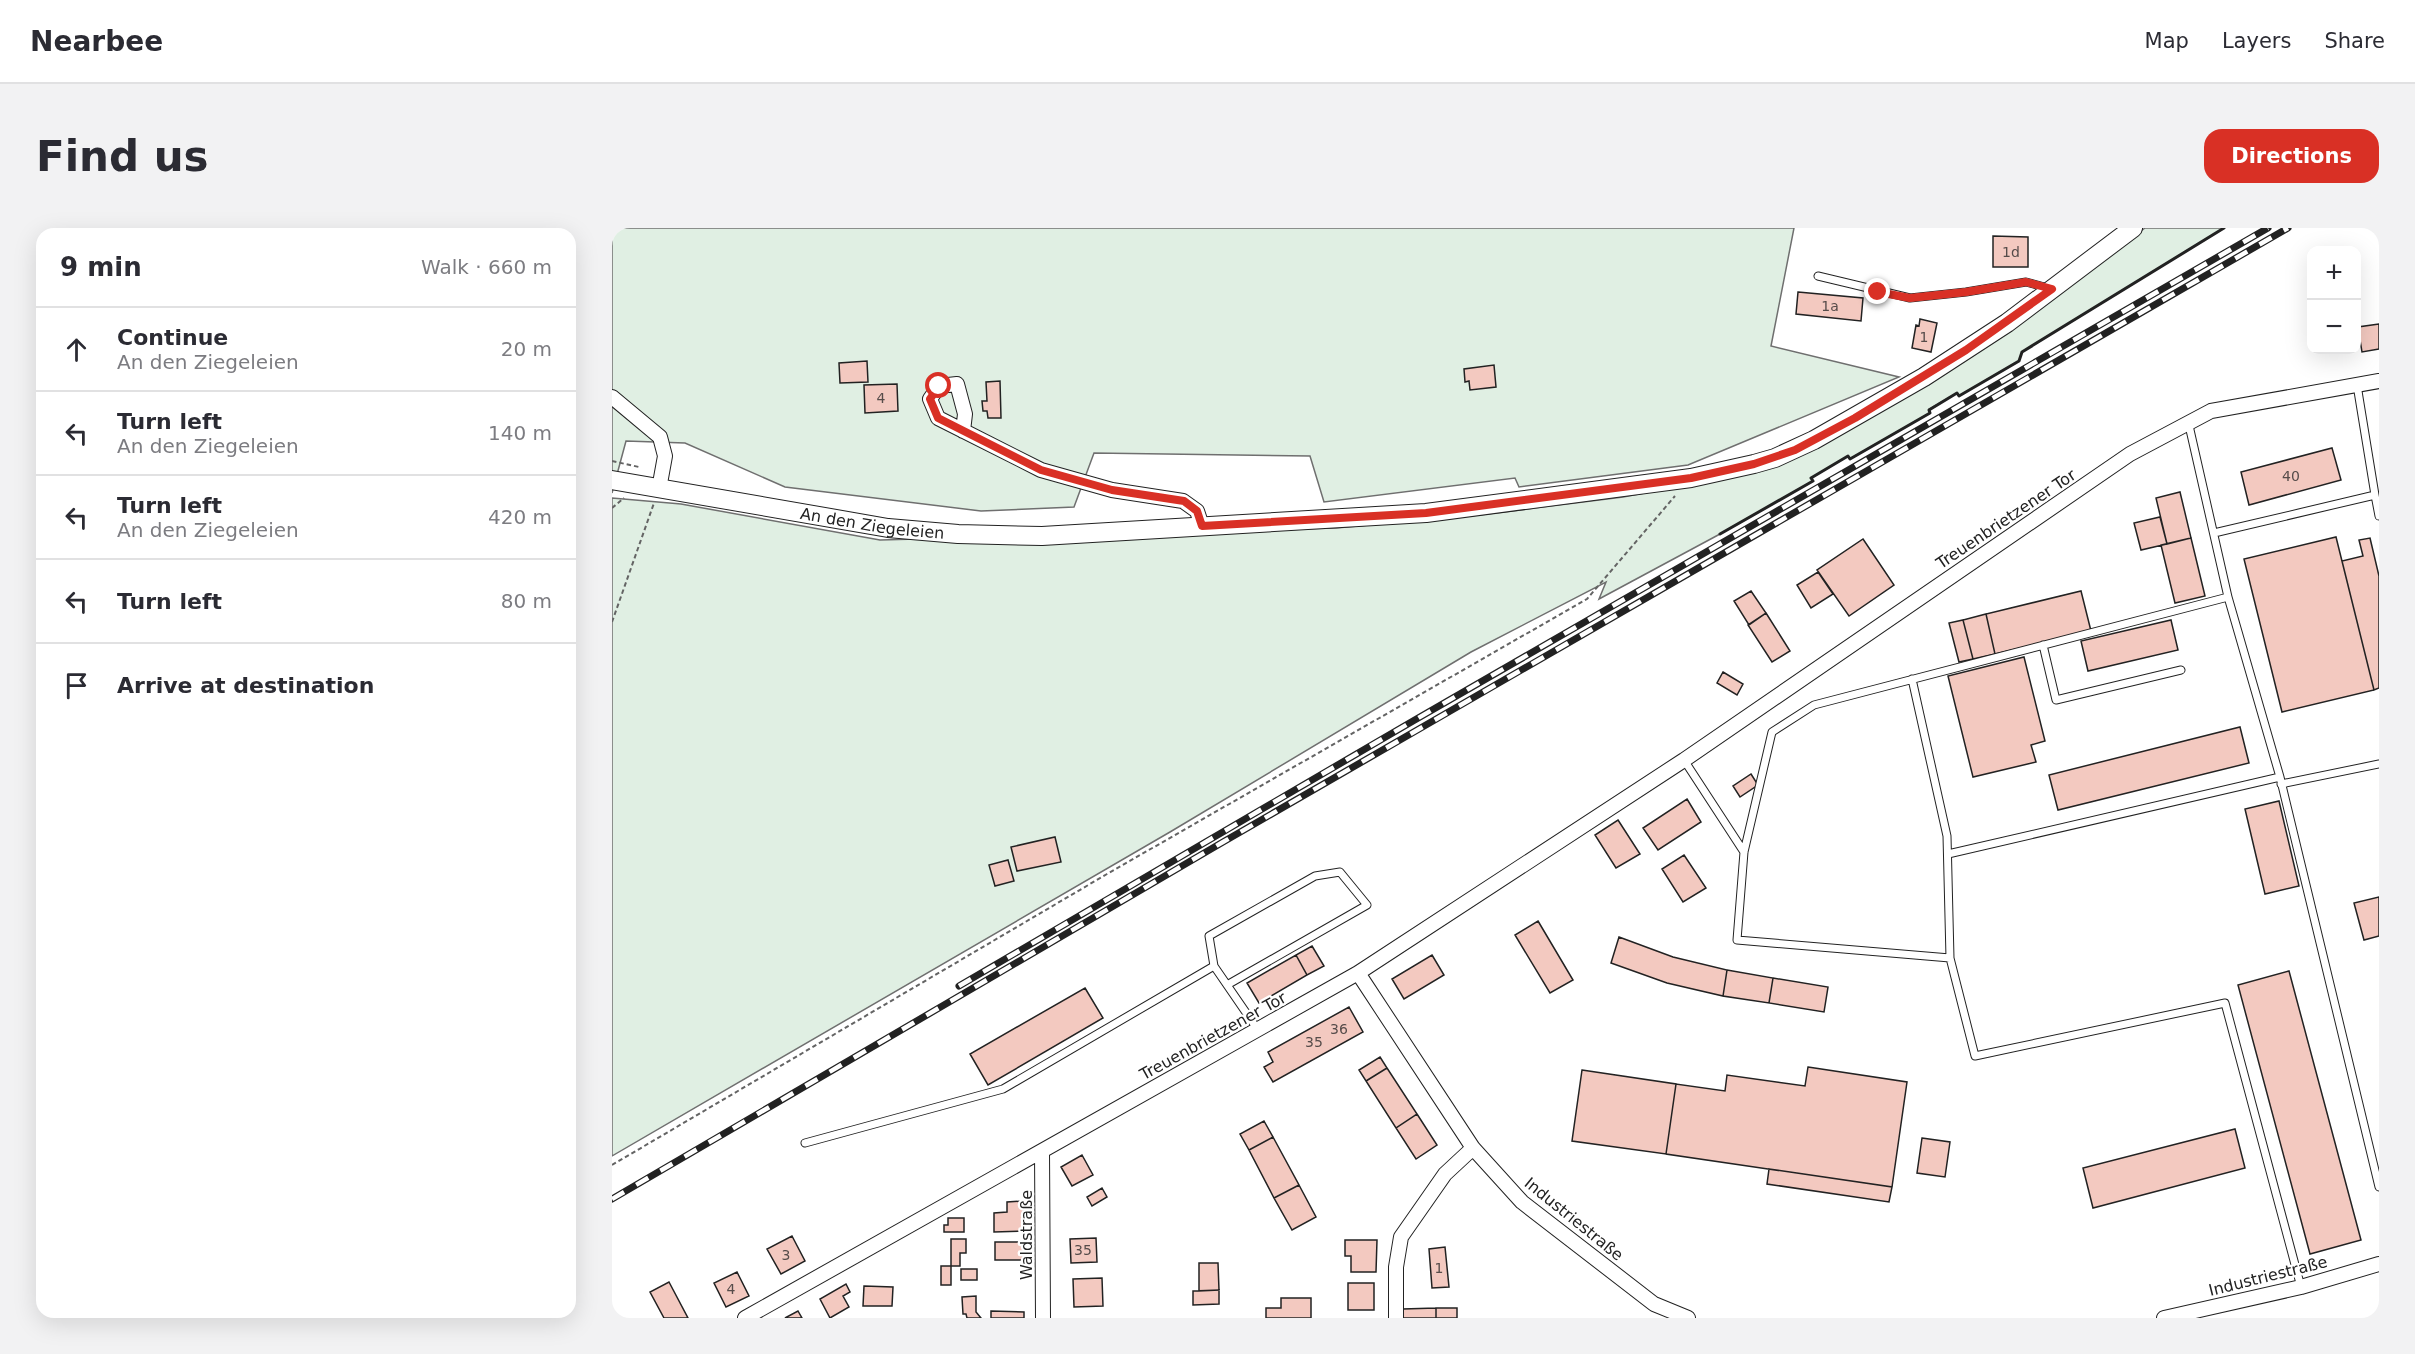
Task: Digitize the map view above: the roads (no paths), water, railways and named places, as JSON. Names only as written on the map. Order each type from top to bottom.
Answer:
[{"type":"street","name":"An den Ziegeleien","points":[[612,480],[888,528],[946,534],[1042,536],[1426,513],[1691,478],[1764,461],[1814,440],[1855,418],[1966,350],[2133,228]]},
{"type":"street","name":"Treuenbrietzener Tor","points":[[745,1318],[1358,974],[1684,760],[2130,454],[2188,421],[2211,411],[2379,381]]},
{"type":"street","points":[[612,397],[660,437],[665,456],[659,489]]},
{"type":"street","points":[[963,431],[1041,470],[1112,490],[1184,501],[1197,511],[1202,526]]},
{"type":"street","name":"Industriestraße","points":[[1358,974],[1473,1149],[1522,1202],[1654,1304],[1688,1318]]},
{"type":"street","points":[[1396,1318],[1396,1267],[1401,1237],[1445,1174],[1473,1149]]},
{"type":"street","name":"Waldstraße","points":[[1042,1151],[1043,1318]]},
{"type":"street","name":"Industriestraße","points":[[2164,1318],[2301,1287],[2379,1264]]},
{"type":"lane","points":[[1818,276],[1910,298],[2026,282],[2052,289]]},
{"type":"lane","points":[[2357,385],[2379,516]]},
{"type":"lane","points":[[2188,421],[2228,597],[2281,781],[2379,1187]]},
{"type":"lane","points":[[2214,533],[2375,495]]},
{"type":"lane","points":[[1950,958],[1737,940],[1744,852],[1772,732],[1814,705],[2228,597]]},
{"type":"lane","points":[[2043,645],[2056,700],[2181,669]]},
{"type":"lane","points":[[1912,679],[1947,836],[1950,958],[1975,1056],[2225,1003],[2301,1287]]},
{"type":"lane","points":[[1684,760],[1744,852]]},
{"type":"lane","points":[[1948,854],[2281,781],[2379,764]]},
{"type":"lane","points":[[1227,985],[1367,905],[1340,872],[1315,876],[1209,936],[1214,966],[1227,985],[1258,1029]]},
{"type":"lane","points":[[805,1143],[1003,1089],[1214,966]]},
{"type":"railway","points":[[959,986],[1413,721],[2268,228]]},
{"type":"railway","points":[[612,1199],[1223,842],[2288,228]]}]
